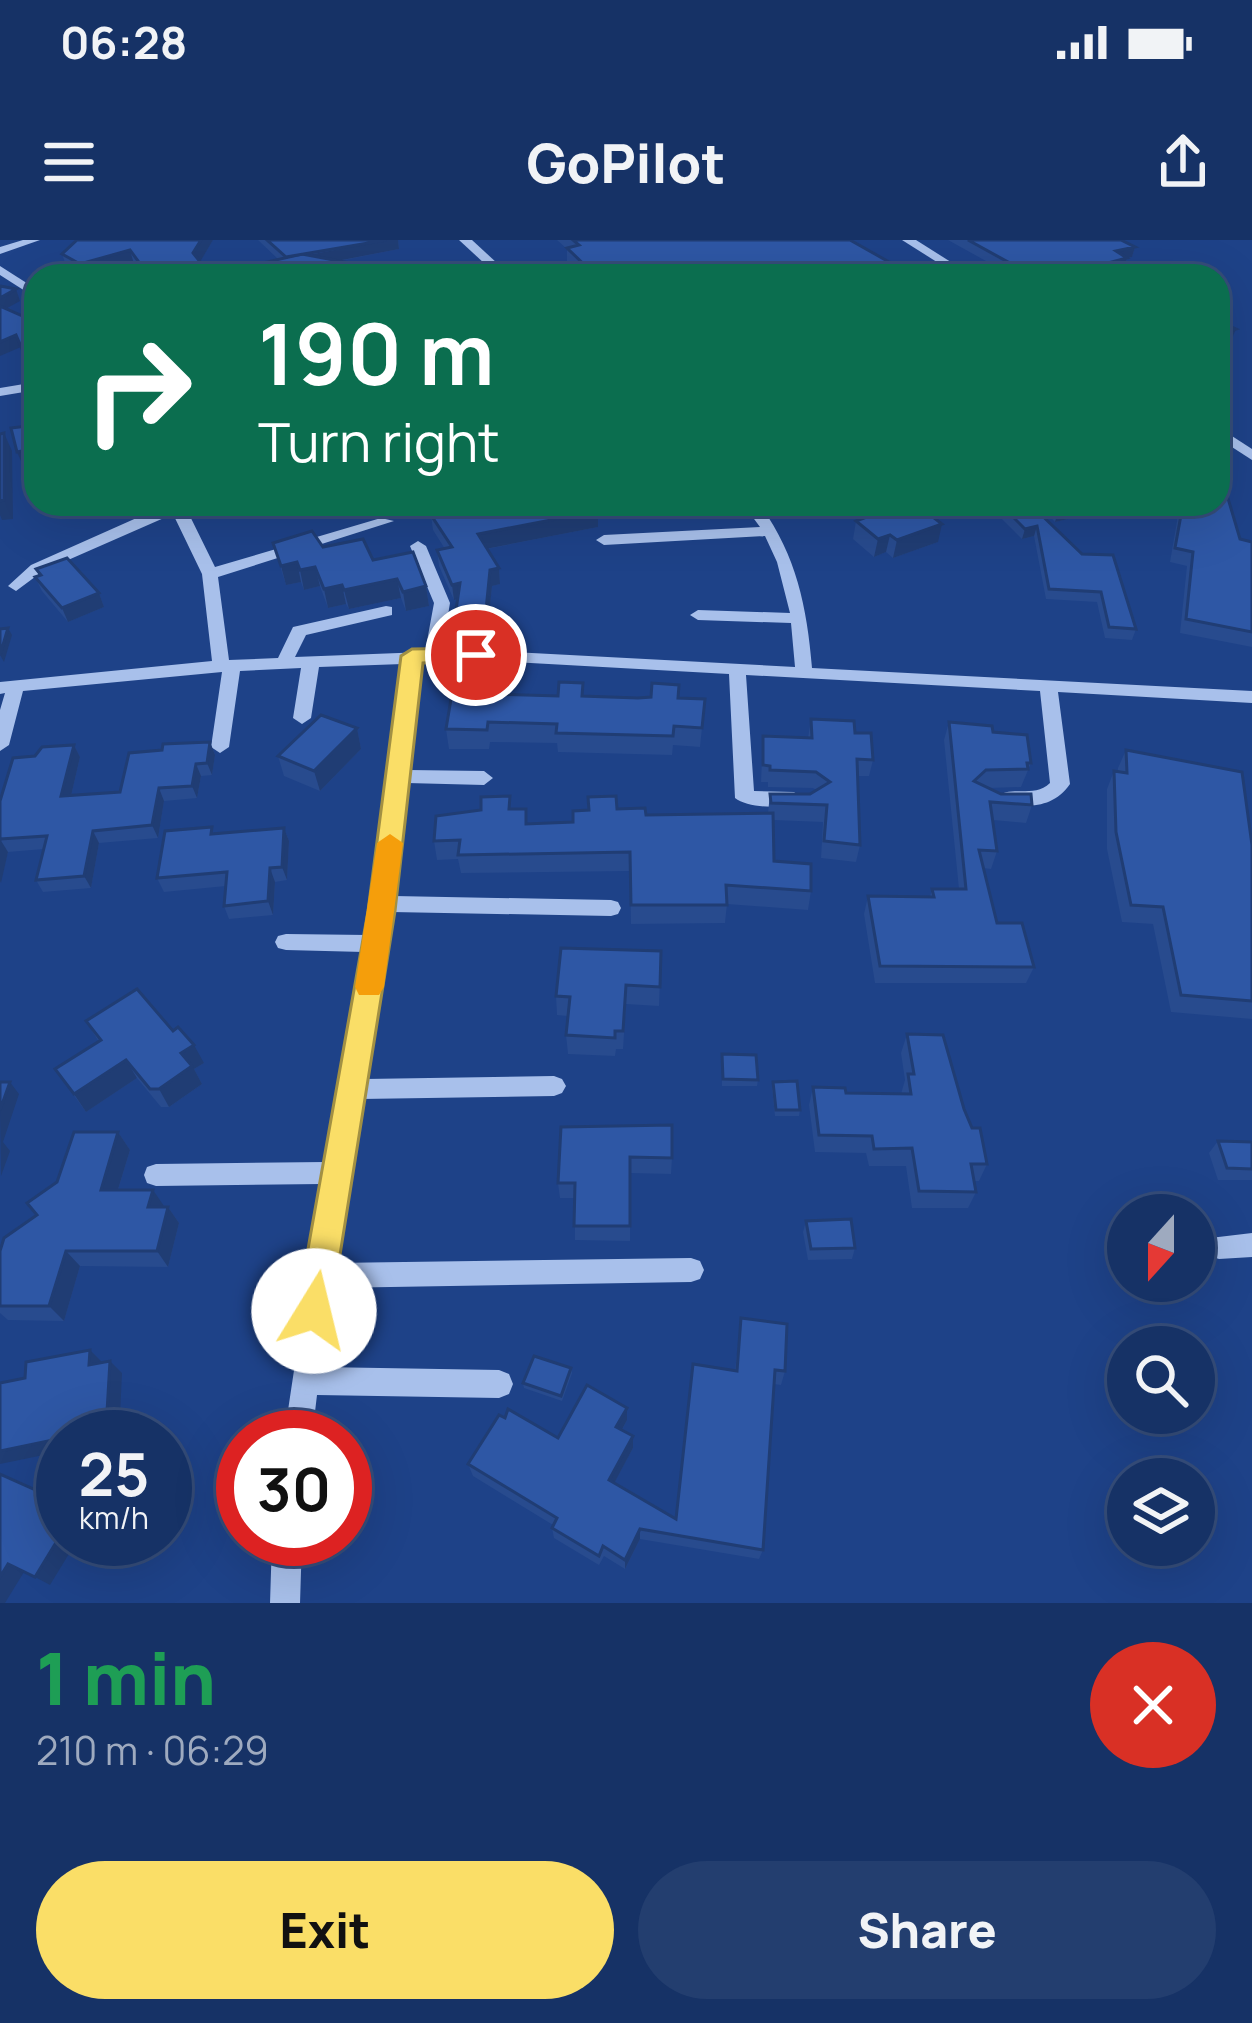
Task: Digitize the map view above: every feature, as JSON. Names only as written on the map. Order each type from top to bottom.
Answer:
[{"type":"street","points":[[0,251],[34,240]]},
{"type":"street","points":[[464,240],[491,264]]},
{"type":"street","points":[[908,240],[947,264]]},
{"type":"street","points":[[16,586],[37,568],[152,516]]},
{"type":"street","points":[[181,516],[210,574],[226,666],[220,747]]},
{"type":"street","points":[[760,516],[791,569],[804,671]]},
{"type":"street","points":[[210,574],[386,521]]},
{"type":"street","points":[[604,540],[772,531]]},
{"type":"street","points":[[301,1410],[376,944],[398,776],[423,656],[442,603],[418,547]]},
{"type":"street","points":[[284,663],[299,631],[386,611]]},
{"type":"street","points":[[698,615],[800,618]]},
{"type":"street","points":[[3,756],[7,688],[226,666],[423,656],[804,671],[1252,697]]},
{"type":"street","points":[[302,718],[310,662]]},
{"type":"street","points":[[737,668],[745,798],[813,800]]},
{"type":"street","points":[[983,797],[1038,800],[1054,794],[1060,784],[1048,686]]},
{"type":"street","points":[[398,776],[484,778]]},
{"type":"street","points":[[382,904],[610,908]]},
{"type":"street","points":[[286,942],[376,944]]},
{"type":"street","points":[[352,1089],[554,1087]]},
{"type":"street","points":[[156,1174],[339,1173]]},
{"type":"street","points":[[1219,1246],[1252,1245]]},
{"type":"street","points":[[319,1276],[692,1270]]},
{"type":"street","points":[[304,1381],[499,1384]]},
{"type":"street","points":[[285,1603],[286,1566]]},
{"type":"building","points":[[77,240],[201,240],[193,253],[202,264],[140,264],[130,250],[80,264],[62,254]]},
{"type":"building","points":[[267,240],[386,240],[286,257]]},
{"type":"building","points":[[573,240],[850,240],[893,264],[584,264],[567,248],[579,245]]},
{"type":"building","points":[[968,240],[1121,240],[1135,247],[1116,251],[1127,258],[1104,264],[1012,264]]},
{"type":"building","points":[[302,254],[355,264],[259,264]]},
{"type":"building","points":[[0,286],[16,289],[0,298]]},
{"type":"building","points":[[0,306],[24,317],[24,353],[16,335],[0,342]]},
{"type":"building","points":[[24,426],[24,451],[17,452],[11,428]]},
{"type":"building","points":[[4,433],[4,500],[0,501],[0,434]]},
{"type":"building","points":[[1230,505],[1240,539],[1252,542],[1252,632],[1186,619],[1193,552],[1175,548],[1181,516],[1230,516]]},
{"type":"building","points":[[432,516],[572,516],[478,534],[499,568],[490,570],[486,610],[456,610],[460,583],[452,585],[437,550],[452,547]]},
{"type":"building","points":[[870,516],[932,516],[942,524],[897,540],[890,535],[878,539],[856,521]]},
{"type":"building","points":[[1012,516],[1042,516],[1082,554],[1113,555],[1136,629],[1109,627],[1101,592],[1049,589],[1037,526],[1025,529]]},
{"type":"building","points":[[312,531],[323,547],[363,539],[373,560],[413,552],[426,586],[403,592],[397,579],[344,590],[342,585],[324,589],[315,567],[300,570],[297,562],[281,566],[273,543]]},
{"type":"building","points":[[67,558],[99,593],[62,608],[35,577],[41,575],[36,569]]},
{"type":"building","points":[[8,628],[0,655],[0,629]]},
{"type":"building","points":[[559,682],[583,683],[582,696],[638,698],[651,697],[652,683],[679,685],[678,698],[705,699],[702,728],[674,726],[673,736],[556,733],[557,724],[488,722],[487,730],[446,729],[452,693],[558,696]]},
{"type":"building","points":[[321,715],[357,728],[314,771],[278,756]]},
{"type":"building","points":[[811,719],[854,721],[855,733],[871,733],[873,760],[857,759],[860,845],[824,841],[827,805],[771,803],[770,794],[810,794],[830,782],[816,772],[770,770],[763,765],[763,736],[812,738]]},
{"type":"building","points":[[949,722],[1027,735],[1028,769],[986,770],[974,781],[1001,794],[1031,794],[1032,805],[990,802],[997,851],[979,850],[997,923],[1022,923],[1034,967],[880,966],[868,896],[934,897],[932,889],[966,889]]},
{"type":"building","points":[[210,742],[207,763],[196,764],[192,786],[159,788],[152,825],[93,831],[84,876],[36,880],[47,836],[0,839],[0,801],[13,758],[35,756],[42,747],[74,745],[61,796],[120,792],[129,753],[162,750],[163,744]]},
{"type":"building","points":[[1126,750],[1242,772],[1252,845],[1252,1001],[1181,995],[1163,907],[1131,905],[1116,832],[1114,771],[1127,773]]},
{"type":"building","points":[[510,796],[509,809],[526,809],[526,824],[573,822],[573,811],[589,810],[588,797],[616,796],[617,809],[645,808],[646,815],[773,813],[774,861],[811,864],[811,891],[726,885],[727,905],[631,905],[630,852],[458,855],[460,840],[434,841],[436,816],[481,810],[481,797]]},
{"type":"building","points":[[212,827],[211,834],[284,828],[282,867],[270,868],[268,901],[224,906],[227,872],[157,878],[165,831]]},
{"type":"building","points":[[561,948],[661,951],[660,987],[626,985],[623,1031],[615,1031],[615,1038],[566,1035],[570,997],[556,996]]},
{"type":"building","points":[[137,989],[173,1031],[178,1027],[194,1045],[181,1053],[192,1066],[159,1089],[150,1089],[126,1060],[74,1094],[55,1069],[101,1040],[86,1021]]},
{"type":"building","points":[[907,1034],[943,1035],[964,1109],[972,1128],[980,1128],[987,1164],[971,1164],[976,1192],[919,1191],[912,1148],[874,1149],[872,1136],[819,1135],[813,1087],[845,1088],[846,1093],[911,1094],[908,1074],[914,1074]]},
{"type":"building","points":[[722,1054],[756,1055],[758,1080],[723,1079]]},
{"type":"building","points":[[797,1081],[800,1110],[776,1110],[773,1082]]},
{"type":"building","points":[[0,1082],[10,1082],[0,1110]]},
{"type":"building","points":[[672,1125],[672,1158],[630,1157],[630,1226],[574,1226],[575,1183],[558,1183],[561,1127]]},
{"type":"building","points":[[74,1132],[118,1132],[101,1190],[153,1190],[148,1207],[168,1207],[157,1251],[66,1251],[49,1306],[0,1306],[4,1238],[37,1215],[27,1203],[57,1182]]},
{"type":"building","points":[[1218,1141],[1252,1142],[1252,1169],[1227,1168]]},
{"type":"building","points":[[851,1219],[855,1248],[811,1249],[806,1221]]},
{"type":"building","points":[[741,1318],[787,1324],[785,1371],[775,1370],[763,1550],[640,1529],[625,1560],[603,1546],[599,1556],[552,1528],[557,1518],[468,1464],[499,1415],[505,1418],[508,1409],[558,1438],[587,1385],[627,1408],[616,1427],[633,1436],[609,1480],[676,1519],[693,1364],[737,1371]]},
{"type":"building","points":[[90,1350],[89,1365],[110,1361],[107,1410],[36,1410],[36,1444],[0,1451],[0,1383],[25,1378],[26,1362]]},
{"type":"building","points":[[534,1356],[571,1368],[561,1396],[523,1383]]},
{"type":"building","points":[[0,1474],[36,1490],[36,1566],[42,1566],[35,1577],[8,1564],[0,1577]]},
{"type":"slow traffic","points":[[369,987],[390,843]]},
{"type":"route","points":[[314,1311],[382,911],[412,656],[476,655]]}]
